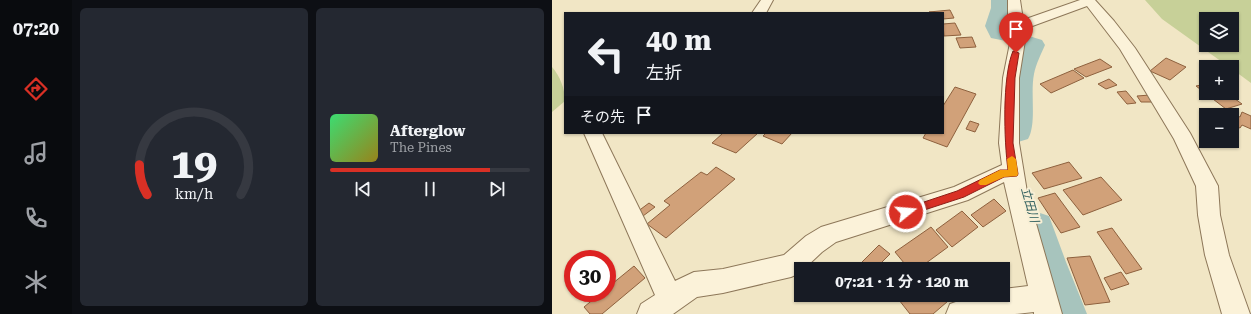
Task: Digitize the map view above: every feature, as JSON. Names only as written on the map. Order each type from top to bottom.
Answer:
[{"type":"street","points":[[760,12],[767,0]]},
{"type":"street","points":[[960,314],[991,303],[1046,306],[1028,240],[1009,143],[1011,78],[1020,28],[1015,16],[1014,0]]},
{"type":"street","points":[[1019,26],[1088,0],[1109,24],[1131,54],[1183,138],[1207,186],[1217,255],[1236,314]]},
{"type":"street","points":[[593,134],[670,299]]},
{"type":"street","points":[[651,314],[670,299],[694,285],[723,281],[791,265],[814,244],[829,234],[960,194],[1003,173],[1014,174]]},
{"type":"green space","points":[[1145,0],[1251,0],[1251,83],[1239,74],[1239,60],[1219,60],[1208,52],[1239,52],[1239,12],[1199,12],[1199,46],[1162,19]]},
{"type":"green space","points":[[552,67],[562,83],[564,102],[552,112]]},
{"type":"building","points":[[950,10],[954,18],[944,19],[944,12],[929,12]]},
{"type":"building","points":[[955,23],[961,35],[944,36],[944,24]]},
{"type":"building","points":[[972,37],[976,47],[960,48],[956,38]]},
{"type":"building","points":[[1166,58],[1186,67],[1170,80],[1150,71]]},
{"type":"building","points":[[1100,59],[1112,67],[1086,77],[1074,69]]},
{"type":"building","points":[[1073,70],[1084,78],[1051,93],[1040,84]]},
{"type":"building","points":[[1109,79],[1117,85],[1106,89],[1098,84]]},
{"type":"building","points":[[955,87],[976,94],[947,147],[923,138],[925,134],[944,134],[944,104]]},
{"type":"building","points":[[1126,91],[1136,103],[1127,104],[1117,92]]},
{"type":"building","points":[[1150,95],[1155,102],[1141,102],[1137,96]]},
{"type":"building","points":[[1214,100],[1237,100],[1242,104],[1229,108],[1225,108]]},
{"type":"building","points":[[1242,112],[1251,116],[1251,129],[1242,125],[1240,128],[1239,117]]},
{"type":"building","points":[[970,121],[979,124],[975,132],[966,129]]},
{"type":"building","points":[[722,134],[757,134],[736,153],[712,143]]},
{"type":"building","points":[[765,134],[791,134],[782,144],[763,136]]},
{"type":"building","points":[[1069,162],[1082,178],[1044,189],[1032,173]]},
{"type":"building","points":[[716,167],[735,179],[666,238],[647,224],[670,205],[664,201],[701,172],[707,175]]},
{"type":"building","points":[[1101,177],[1122,200],[1083,215],[1063,190]]},
{"type":"building","points":[[1055,193],[1080,227],[1061,233],[1038,198]]},
{"type":"building","points":[[994,199],[1006,211],[983,227],[971,215]]},
{"type":"building","points":[[649,203],[655,207],[643,216],[637,212]]},
{"type":"building","points":[[962,211],[978,227],[952,247],[936,230]]},
{"type":"building","points":[[931,227],[948,247],[928,262],[903,262],[895,252]]},
{"type":"building","points":[[1112,228],[1142,269],[1126,274],[1097,232]]},
{"type":"building","points":[[879,245],[890,254],[882,262],[862,262]]},
{"type":"building","points":[[1090,256],[1110,302],[1085,305],[1067,258]]},
{"type":"building","points":[[634,266],[645,278],[602,314],[590,314],[584,307],[590,302],[616,302],[616,281]]},
{"type":"building","points":[[1121,272],[1129,284],[1111,290],[1104,278]]},
{"type":"building","points":[[901,302],[947,302],[933,314],[910,314]]},
{"type":"waterway","name":"立田川","points":[[1001,0],[1001,8],[995,26],[999,33],[1013,36],[1026,44],[1034,45],[1022,73],[1019,93],[1018,132]]},
{"type":"waterway","name":"立田川","points":[[1037,227],[1048,265],[1067,314]]},
{"type":"slow traffic","points":[[983,183],[1003,173],[1014,174],[1012,159]]},
{"type":"route","points":[[906,212],[960,194],[1003,173],[1014,174],[1009,143],[1011,78],[1016,53]]}]
